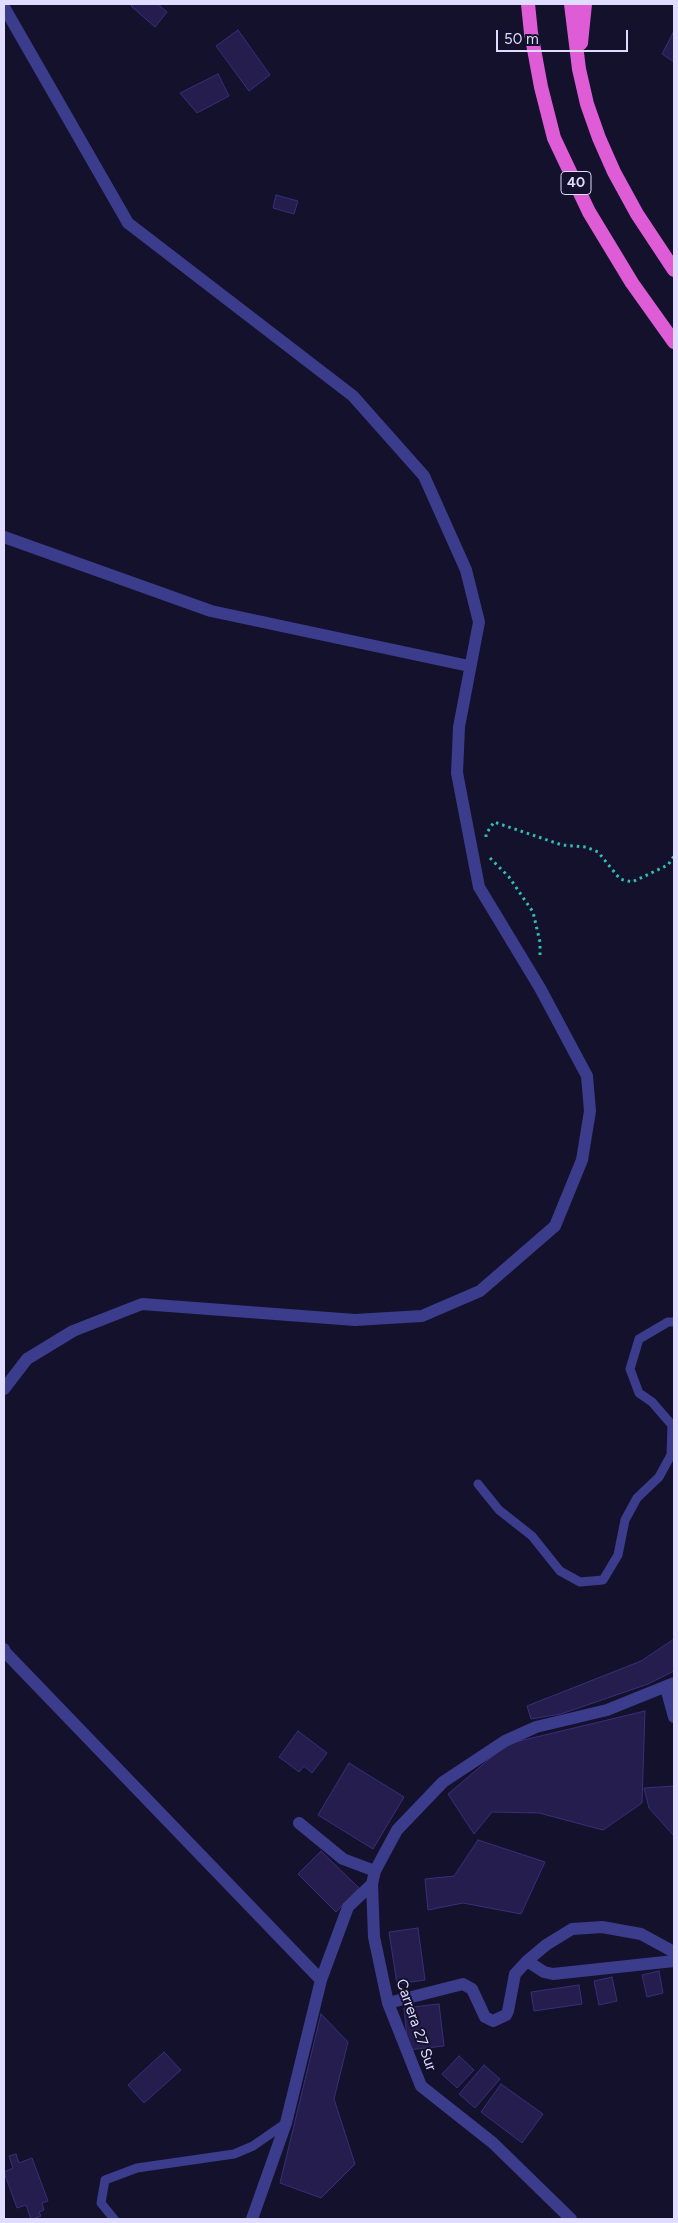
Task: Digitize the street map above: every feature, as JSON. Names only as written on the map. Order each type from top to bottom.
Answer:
[{"type":"highway","name":"40","points":[[528,4],[531,33],[554,138],[589,212],[632,283],[674,342]]},
{"type":"highway","name":"40","points":[[571,4],[579,69],[590,113],[614,172],[636,214],[674,270]]},
{"type":"highway","points":[[579,69],[585,4]]},
{"type":"street","points":[[4,7],[128,223],[353,396],[424,476],[466,570],[478,622],[459,727],[457,773],[479,887],[540,988],[587,1076],[590,1111],[582,1160],[555,1226],[480,1291],[422,1316],[355,1320],[142,1304],[73,1331],[27,1359],[4,1389]]},
{"type":"street","points":[[4,537],[212,612],[469,666]]},
{"type":"street","points":[[4,1649],[321,1980]]},
{"type":"street","points":[[252,2219],[286,2123],[321,1980],[348,1907],[373,1877],[397,1830],[443,1782],[504,1741],[536,1727],[607,1710],[670,1686],[674,1718]]},
{"type":"street","points":[[298,1823],[343,1858],[373,1877]]},
{"type":"street","name":"Carrera 27 Sur","points":[[373,1877],[374,1937],[388,2003],[421,2086],[493,2143],[572,2219]]},
{"type":"street","points":[[388,2003],[463,1984],[472,1989],[485,2018],[493,2021],[506,2015],[515,1974],[546,1944],[572,1929],[602,1927],[641,1934],[674,1952]]},
{"type":"street","points":[[527,1961],[544,1972],[553,1974],[674,1961]]},
{"type":"lane","points":[[478,1484],[499,1510],[532,1536],[560,1571],[580,1582],[603,1580],[618,1555],[625,1520],[637,1498],[659,1477],[671,1455],[672,1425],[652,1402],[639,1393],[630,1369],[639,1339],[668,1322],[674,1322]]},
{"type":"lane","points":[[114,2219],[101,2204],[101,2192],[105,2180],[137,2168],[234,2154],[253,2146],[286,2123]]},
{"type":"path","points":[[486,842],[486,834],[494,822],[562,845],[586,847],[598,852],[620,879],[632,882],[668,865],[674,856]]},
{"type":"path","points":[[486,851],[492,862],[509,877],[533,912],[540,942],[540,960]]},
{"type":"building","points":[[133,4],[158,4],[167,12],[155,27],[131,6]]},
{"type":"building","points":[[238,30],[270,75],[249,91],[216,46]]},
{"type":"building","points":[[674,31],[674,62],[662,54]]},
{"type":"building","points":[[218,74],[229,96],[197,113],[180,93]]},
{"type":"building","points":[[276,195],[298,201],[294,214],[273,208]]},
{"type":"building","points":[[674,1639],[674,1671],[648,1684],[561,1714],[531,1719],[527,1706],[641,1661]]},
{"type":"building","points":[[645,1711],[642,1803],[603,1830],[539,1813],[492,1812],[474,1834],[448,1794],[507,1744]]},
{"type":"building","points":[[298,1731],[327,1753],[312,1773],[304,1766],[299,1772],[279,1757]]},
{"type":"building","points":[[349,1763],[404,1797],[373,1849],[318,1815]]},
{"type":"building","points":[[674,1786],[674,1836],[649,1808],[644,1788]]},
{"type":"building","points":[[478,1840],[545,1862],[521,1914],[463,1903],[428,1910],[425,1879],[454,1876]]},
{"type":"building","points":[[321,1851],[359,1888],[336,1912],[298,1874]]},
{"type":"building","points":[[418,1928],[425,1980],[397,1984],[389,1932]]},
{"type":"building","points":[[659,1971],[663,1993],[647,1997],[642,1975]]},
{"type":"building","points":[[612,1977],[617,2001],[599,2005],[594,1981]]},
{"type":"building","points":[[579,1985],[582,2004],[534,2011],[531,1992]]},
{"type":"building","points":[[439,2004],[444,2046],[408,2050],[404,2008]]},
{"type":"building","points":[[321,2014],[348,2042],[334,2099],[355,2164],[321,2198],[280,2183]]},
{"type":"building","points":[[164,2052],[181,2070],[144,2103],[128,2085]]},
{"type":"building","points":[[459,2056],[474,2070],[457,2088],[442,2074]]},
{"type":"building","points":[[484,2065],[500,2079],[475,2108],[459,2094]]},
{"type":"building","points":[[501,2084],[543,2114],[522,2143],[481,2112]]},
{"type":"building","points":[[16,2154],[19,2163],[32,2158],[48,2201],[42,2203],[44,2210],[39,2212],[41,2216],[33,2219],[31,2219],[26,2205],[17,2208],[4,2172],[13,2168],[9,2156]]}]
